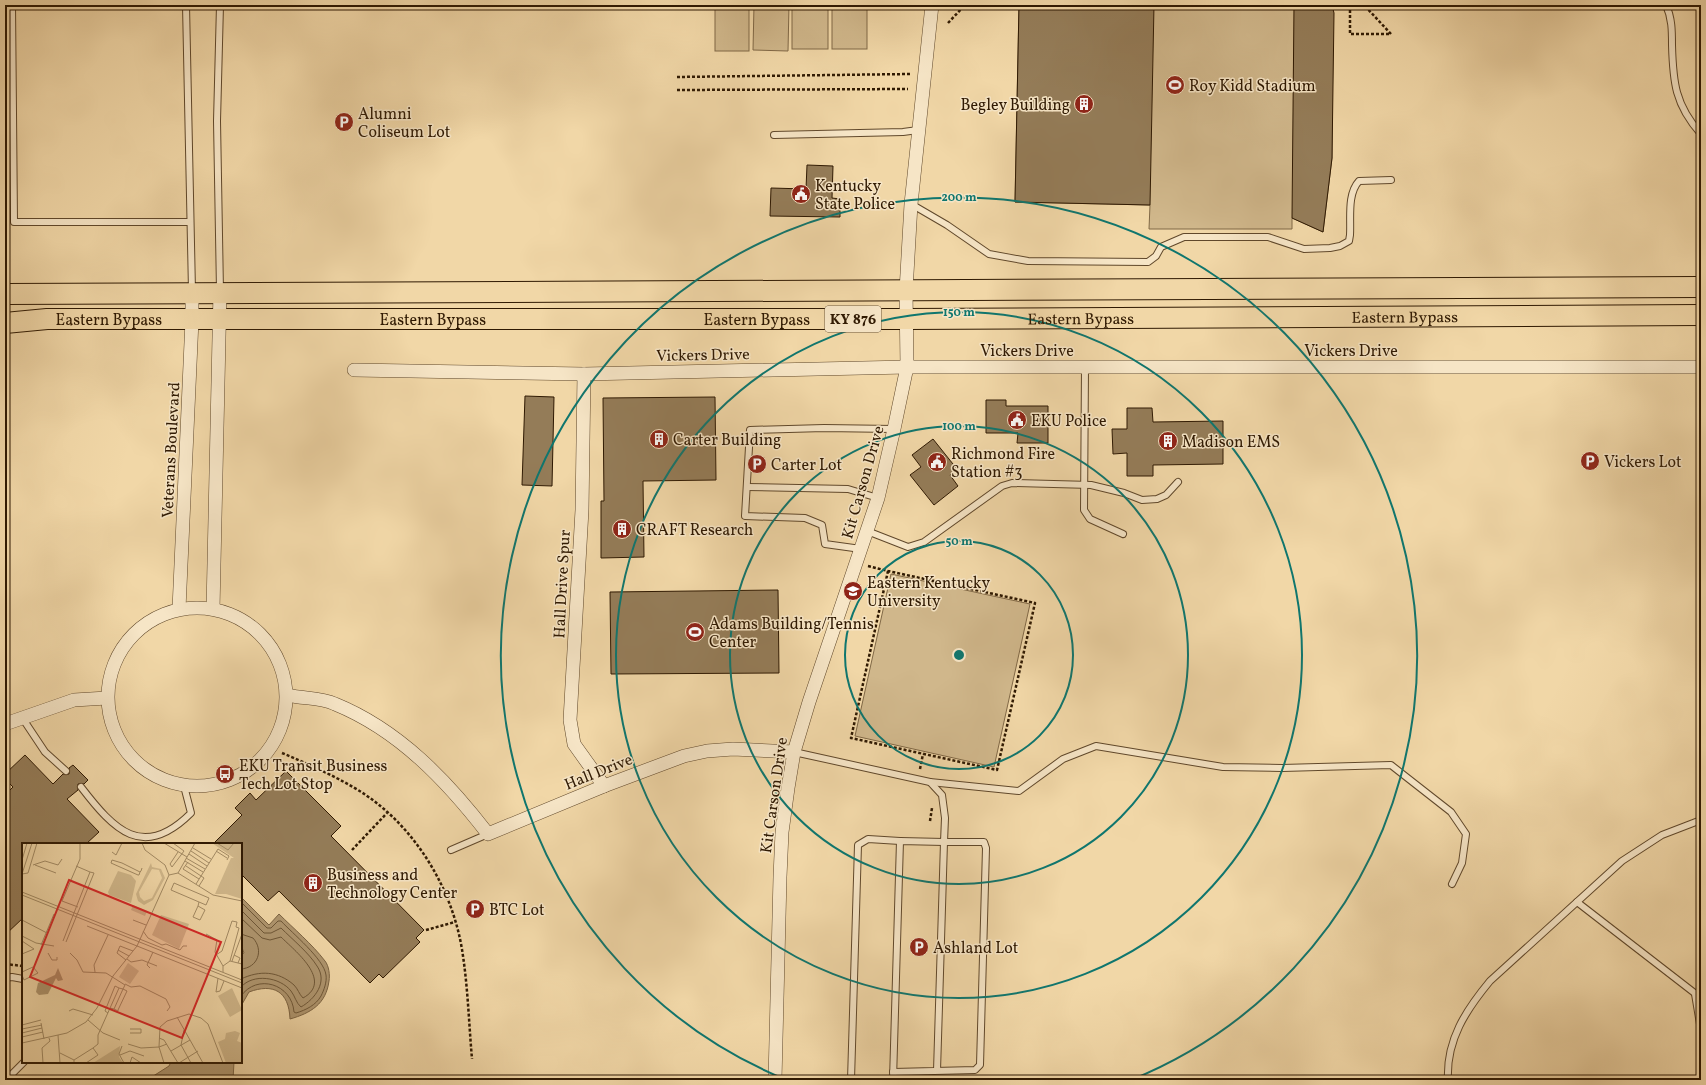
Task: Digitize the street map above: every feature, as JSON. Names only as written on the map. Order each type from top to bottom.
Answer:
[{"type":"main road","name":"Eastern Bypass","points":[[5,294],[1701,287]]},
{"type":"main road","name":"Eastern Bypass","points":[[5,323],[47,318],[192,320],[906,319],[1701,315]]},
{"type":"street","name":"Kit Carson Drive","points":[[774,1080],[781,854],[794,752],[878,498],[907,367],[906,291],[911,204],[932,5]]},
{"type":"street","points":[[213,609],[221,320],[220,292]]},
{"type":"street","name":"Veterans Boulevard","points":[[180,609],[192,293]]},
{"type":"street","name":"Vickers Drive","points":[[354,370],[584,374],[907,367],[1701,367]]},
{"type":"street","name":"Hall Drive Spur","points":[[584,374],[582,510],[570,720],[574,744],[604,786]]},
{"type":"street","points":[[196,607],[213,609],[243,620],[267,640],[283,668],[288,695],[282,725],[271,748],[253,767],[231,780],[208,786],[184,786],[170,782],[145,770],[125,750],[112,726],[107,698],[110,674],[120,651],[136,632],[156,617],[180,609],[196,607]]},
{"type":"street","points":[[288,695],[335,704],[370,721],[390,734],[406,746],[449,787],[488,834]]},
{"type":"street","points":[[5,724],[24,719],[74,700],[107,698]]},
{"type":"street","name":"Hall Drive","points":[[488,834],[604,786],[695,753],[732,749],[794,752]]},
{"type":"lane","points":[[12,5],[14,222],[190,222]]},
{"type":"lane","points":[[186,5],[192,293]]},
{"type":"lane","points":[[220,5],[217,121],[220,292]]},
{"type":"lane","points":[[1666,5],[1672,25],[1673,78],[1676,92],[1690,122],[1701,134]]},
{"type":"lane","points":[[774,135],[903,132],[918,130]]},
{"type":"lane","points":[[911,204],[947,225],[988,254],[1028,261],[1148,262],[1156,256],[1161,246],[1184,237],[1268,237],[1304,249],[1340,246],[1348,241],[1350,235],[1351,194],[1355,186],[1359,181],[1390,180]]},
{"type":"lane","points":[[1085,367],[1084,484],[1086,515],[1090,519],[1123,534]]},
{"type":"lane","points":[[861,549],[825,544],[822,525],[806,518],[745,516],[750,430],[824,428],[894,429]]},
{"type":"lane","points":[[867,531],[908,547],[914,546],[924,542],[1002,486],[1012,483],[1084,484],[1124,493],[1142,500],[1157,499],[1166,495],[1178,482]]},
{"type":"lane","points":[[747,487],[848,489],[878,498]]},
{"type":"lane","points":[[24,719],[45,752],[66,771]]},
{"type":"lane","name":"Hall Drive","points":[[794,752],[930,782],[1019,792],[1062,759],[1096,746],[1223,767],[1282,768],[1391,765],[1451,812],[1466,834],[1462,864],[1452,884]]},
{"type":"lane","points":[[930,782],[942,794],[946,818],[937,1071]]},
{"type":"lane","points":[[81,787],[103,815],[129,835],[148,838],[166,833],[179,825],[191,813],[184,786]]},
{"type":"lane","points":[[1448,1080],[1452,1043],[1461,1021],[1474,1001],[1512,961],[1622,861],[1643,847],[1681,826],[1701,820]]},
{"type":"lane","points":[[452,850],[488,834]]},
{"type":"lane","points":[[851,1080],[858,845],[868,838],[900,841],[984,842],[986,848],[980,1065],[975,1070],[893,1072]]},
{"type":"lane","points":[[893,1080],[900,841]]},
{"type":"lane","points":[[1576,902],[1701,998]]},
{"type":"lane","points":[[5,978],[12,977],[22,979]]},
{"type":"lane","points":[[1695,994],[1701,1030]]},
{"type":"lane","points":[[6,1080],[23,1063]]},
{"type":"path","points":[[948,23],[965,5]]},
{"type":"path","points":[[1350,5],[1350,34],[1391,34],[1364,5]]},
{"type":"path","points":[[677,77],[910,74]]},
{"type":"path","points":[[676,90],[908,89]]},
{"type":"path","points":[[866,566],[1034,603],[997,770],[851,738],[888,571]]},
{"type":"path","points":[[1021,645],[1025,646]]},
{"type":"path","points":[[282,753],[322,770],[353,787],[387,813],[404,829],[426,856],[438,879],[455,922],[463,956],[472,1059]]},
{"type":"path","points":[[352,850],[387,813]]},
{"type":"path","points":[[426,930],[455,922]]},
{"type":"path","points":[[5,964],[22,966]]},
{"type":"shaded area","points":[[715,5],[749,5],[749,51],[715,51]]},
{"type":"shaded area","points":[[754,5],[789,5],[788,51],[753,50]]},
{"type":"shaded area","points":[[792,5],[828,5],[828,49],[792,49]]},
{"type":"shaded area","points":[[832,5],[867,5],[867,49],[832,49]]},
{"type":"shaded area","name":"Roy Kidd Stadium","points":[[1019,5],[1332,5],[1332,158],[1323,232],[1292,218],[1292,229],[1149,229],[1150,205],[1015,202]]},
{"type":"shaded area","points":[[891,574],[1030,604],[994,767],[855,736]]},
{"type":"water","points":[[242,898],[269,925],[279,914],[320,955],[326,963],[329,976],[325,996],[321,1002],[305,1014],[290,1019],[287,1002],[283,996],[272,989],[265,988],[249,992],[242,1004],[242,954],[244,953],[242,948]]},
{"type":"water","points":[[170,1063],[234,1063],[233,1080],[147,1080],[169,1066]]},
{"type":"building","name":"Begley Building","points":[[1019,5],[1154,5],[1150,205],[1015,202]]},
{"type":"building","points":[[1294,5],[1332,5],[1334,13],[1332,158],[1323,232],[1292,218]]},
{"type":"building","name":"Kentucky State Police","points":[[807,165],[833,166],[832,198],[840,199],[840,217],[770,216],[771,188],[806,189]]},
{"type":"building","points":[[525,396],[554,397],[552,486],[522,485]]},
{"type":"building","name":"Carter Building","points":[[715,397],[716,480],[643,481],[644,557],[601,558],[601,501],[604,501],[603,398]]},
{"type":"building","name":"EKU Police","points":[[986,400],[1006,400],[1006,406],[1048,406],[1048,443],[1017,443],[1018,433],[986,433]]},
{"type":"building","name":"Madison EMS","points":[[1127,408],[1152,408],[1153,422],[1223,421],[1223,464],[1153,465],[1153,476],[1127,476],[1127,453],[1113,454],[1112,429],[1127,429]]},
{"type":"building","points":[[933,439],[957,469],[950,475],[958,486],[934,505],[910,475],[921,467],[912,455]]},
{"type":"building","name":"Adams Building/Tennis Center","points":[[778,590],[779,673],[611,674],[610,592]]},
{"type":"building","points":[[25,755],[53,784],[63,774],[69,774],[69,768],[73,765],[88,780],[84,784],[78,784],[78,790],[67,799],[99,832],[87,843],[22,843],[22,919],[5,935],[5,795],[13,787],[5,779],[5,774]]},
{"type":"building","name":"Business and Technology Center","points":[[286,771],[341,826],[331,836],[424,930],[416,938],[420,942],[383,978],[379,974],[370,983],[279,891],[268,901],[242,875],[242,843],[214,843],[242,815],[235,808],[250,793],[256,800]]},
{"type":"place","name":"Roy Kidd Stadium","points":[[1175,85]]},
{"type":"place","name":"Begley Building","points":[[1084,104]]},
{"type":"place","name":"Alumni Coliseum Lot","points":[[344,122]]},
{"type":"place","name":"Kentucky State Police","points":[[801,194]]},
{"type":"place","name":"EKU Police","points":[[1017,420]]},
{"type":"place","name":"Carter Building","points":[[659,439]]},
{"type":"place","name":"Madison EMS","points":[[1168,441]]},
{"type":"place","name":"Vickers Lot","points":[[1590,461]]},
{"type":"place","name":"Richmond Fire Station #3","points":[[937,462]]},
{"type":"place","name":"Carter Lot","points":[[757,464]]},
{"type":"place","name":"CRAFT Research","points":[[622,529]]},
{"type":"place","name":"Eastern Kentucky University","points":[[853,591]]},
{"type":"place","name":"Adams Building/Tennis Center","points":[[695,632]]},
{"type":"place","name":"EKU Transit Business Tech Lot Stop","points":[[225,774]]},
{"type":"place","name":"Business and Technology Center","points":[[313,883]]},
{"type":"place","name":"BTC Lot","points":[[475,909]]},
{"type":"place","name":"Ashland Lot","points":[[919,947]]}]
